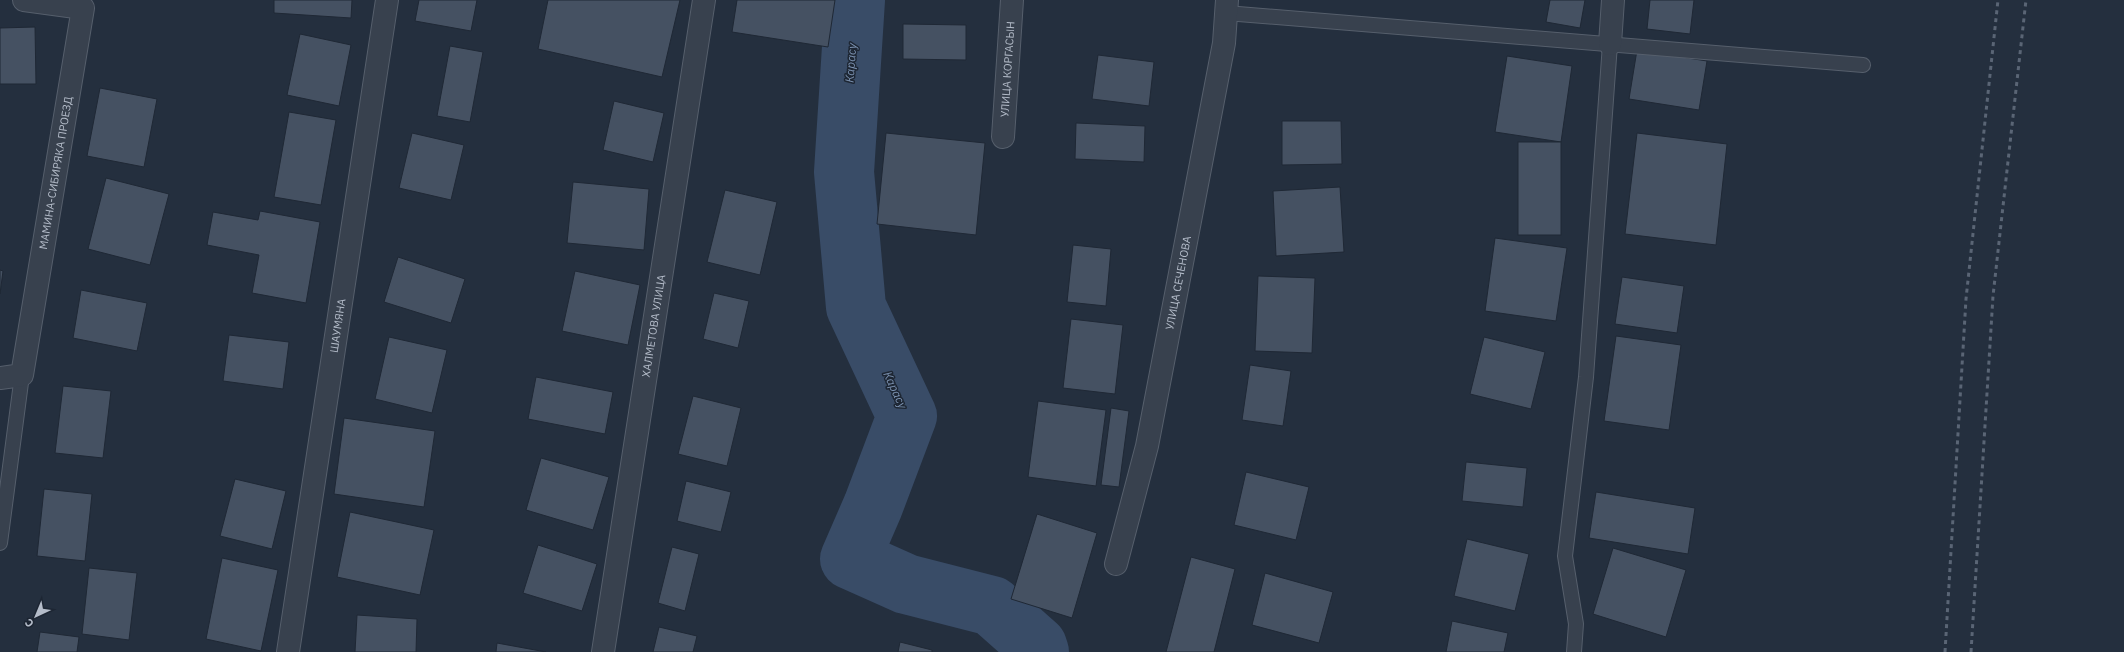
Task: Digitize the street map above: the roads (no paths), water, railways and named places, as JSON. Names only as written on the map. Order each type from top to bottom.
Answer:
[{"type":"street","name":"МАМИНА-СИБИРЯКА ПРОЕЗД","points":[[22,375],[83,8],[24,0]]},
{"type":"street","name":"ШАУМЯНА","points":[[288,652],[387,0]]},
{"type":"street","name":"ХАЛМЕТОВА УЛИЦА","points":[[603,652],[704,0]]},
{"type":"street","name":"УЛИЦА КОРГАСЫН","points":[[1003,137],[1012,0]]},
{"type":"street","points":[[1610,44],[1613,0]]},
{"type":"street","name":"УЛИЦА СЕЧЕНОВА","points":[[1116,564],[1147,446],[1224,43],[1227,7]]},
{"type":"street","points":[[0,378],[22,375]]},
{"type":"lane","points":[[1227,7],[1610,44],[1863,64]]},
{"type":"lane","points":[[1574,652],[1576,624],[1565,556],[1586,377],[1610,44]]},
{"type":"lane","points":[[0,543],[22,375]]},
{"type":"waterway","name":"Карасу","points":[[855,0],[844,172],[856,307],[907,416],[873,506],[850,559],[906,584],[992,606],[1037,646],[1039,652]]},
{"type":"railway","points":[[1945,652],[1966,299],[1998,0]]},
{"type":"railway","points":[[1971,652],[1993,296],[2026,0]]}]
